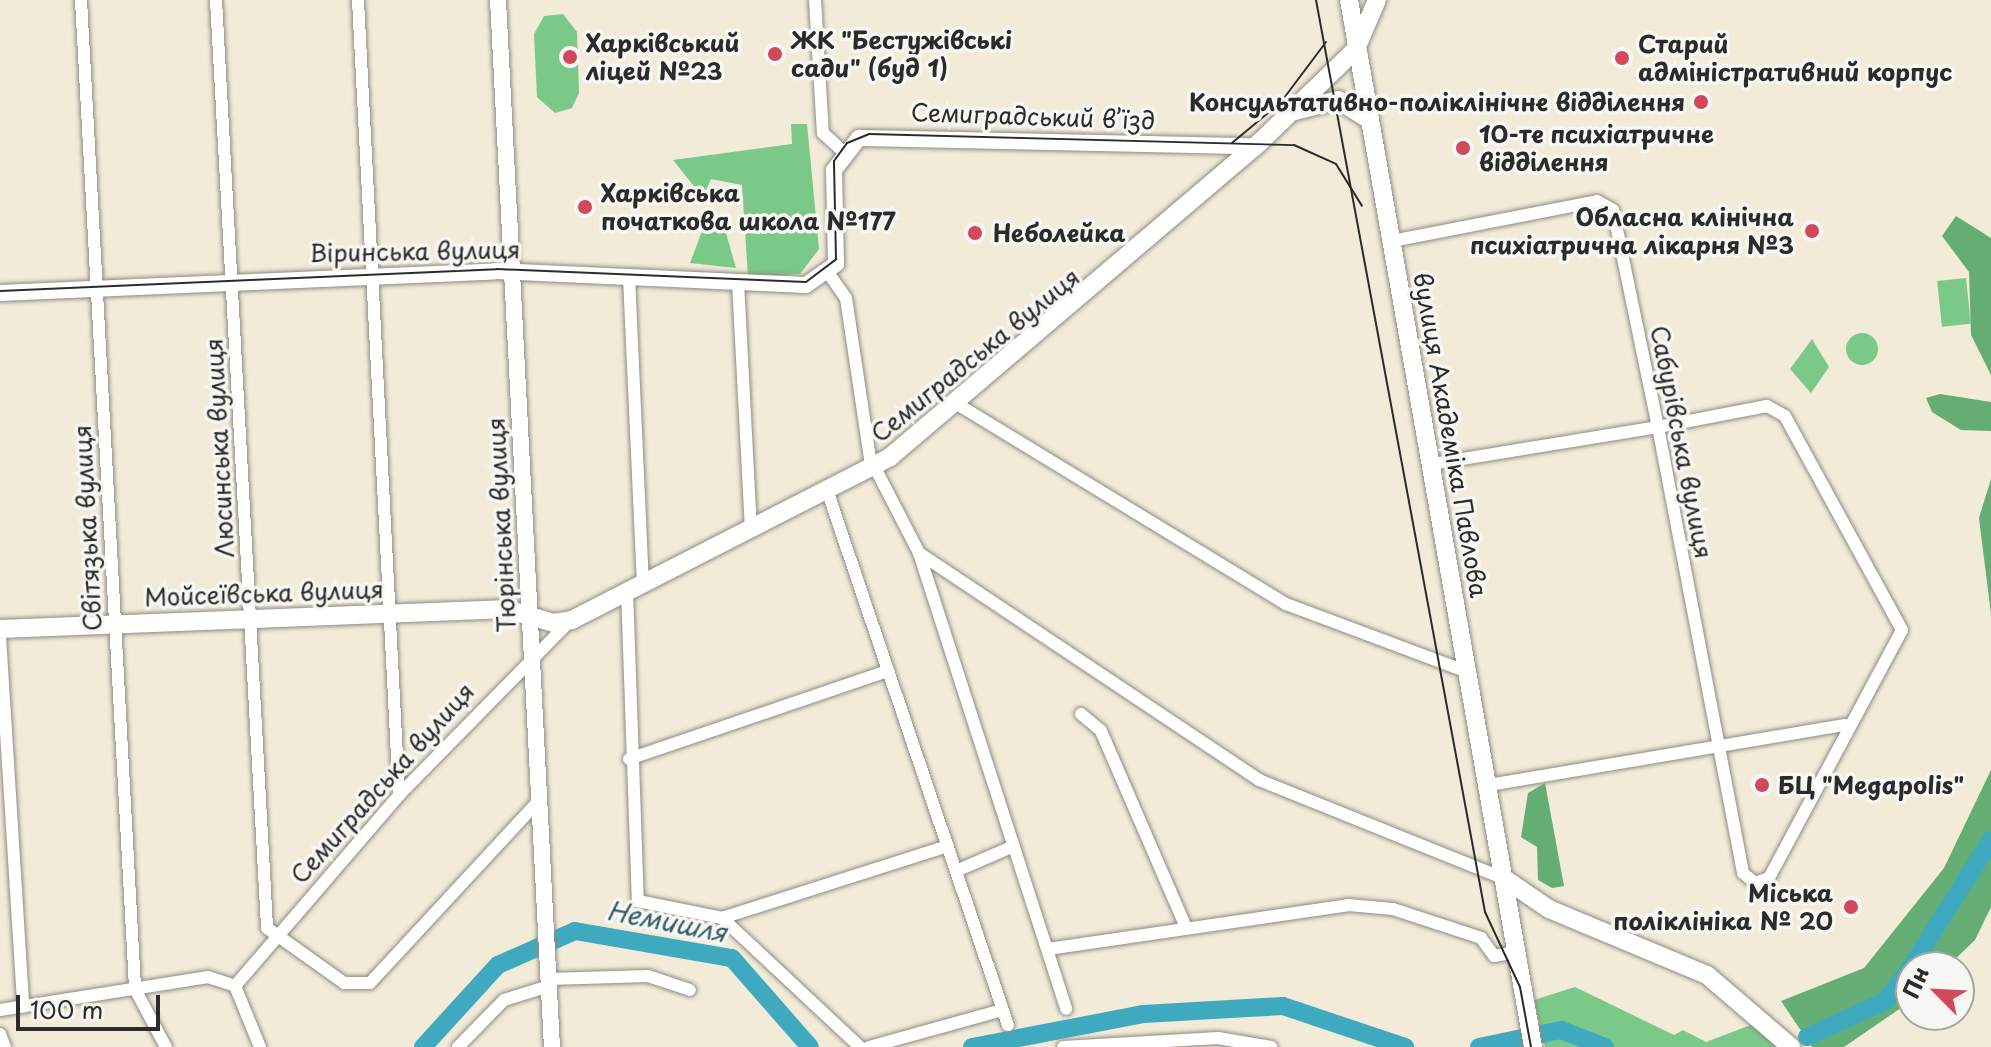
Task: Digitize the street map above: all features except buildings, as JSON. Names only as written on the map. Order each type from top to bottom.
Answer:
[{"type":"main road","name":"Тюрінська вулиця","points":[[498,0],[532,654],[536,804],[552,1047]]},
{"type":"main road","name":"вулиця Академіка Павлова","points":[[1349,0],[1533,1047]]},
{"type":"main road","points":[[1356,49],[1377,0]]},
{"type":"main road","name":"Семиградська вулиця","points":[[572,620],[826,487],[873,466],[957,404],[1256,146],[1356,49]]},
{"type":"main road","points":[[1293,111],[1338,100],[1370,120]]},
{"type":"main road","name":"Семиградський в’їзд","points":[[842,151],[868,136],[1256,146]]},
{"type":"main road","points":[[829,274],[840,250],[832,178],[842,151]]},
{"type":"main road","name":"Віринська вулиця","points":[[0,293],[232,279],[513,271],[806,285],[829,274]]},
{"type":"main road","name":"Мойсеївська вулиця","points":[[0,629],[388,612],[530,614]]},
{"type":"main road","points":[[530,614],[572,620]]},
{"type":"main road","points":[[1505,879],[1549,909],[1707,975],[1791,1047]]},
{"type":"street","name":"Світязька вулиця","points":[[81,0],[135,989],[166,1047]]},
{"type":"street","name":"Люсинська вулиця","points":[[216,0],[265,921],[277,938]]},
{"type":"street","points":[[358,0],[399,795]]},
{"type":"street","points":[[815,0],[823,133],[842,151]]},
{"type":"street","name":"Сабурівська вулиця","points":[[1392,241],[1597,201],[1608,205],[1658,427],[1716,745],[1745,877],[1755,883],[1769,878],[1845,725]]},
{"type":"street","points":[[829,274],[846,298],[873,466],[919,553],[1066,1009]]},
{"type":"street","points":[[629,277],[635,586],[629,759],[638,901],[722,918],[948,846]]},
{"type":"street","points":[[738,282],[751,526]]},
{"type":"street","points":[[957,404],[1286,604],[1468,672]]},
{"type":"street","points":[[1431,464],[1767,406],[1785,416],[1900,616],[1899,637],[1845,725],[1489,785]]},
{"type":"street","points":[[826,487],[1008,1025]]},
{"type":"street","points":[[919,553],[1259,780],[1505,879]]},
{"type":"street","name":"Семиградська вулиця","points":[[235,986],[399,795],[532,654],[572,620]]},
{"type":"street","points":[[0,636],[23,1006]]},
{"type":"street","points":[[629,759],[888,671]]},
{"type":"street","points":[[1081,714],[1101,731],[1186,927]]},
{"type":"street","points":[[277,938],[344,983],[370,983],[536,804]]},
{"type":"street","points":[[956,871],[1014,846]]},
{"type":"street","points":[[1048,949],[1186,927],[1370,905],[1481,938],[1494,956],[1517,952]]},
{"type":"street","points":[[722,918],[860,1047]]},
{"type":"street","points":[[458,1047],[504,1000],[549,978],[648,976],[690,990]]},
{"type":"street","points":[[0,1010],[208,977],[235,986],[260,1047]]},
{"type":"street","points":[[869,1047],[1002,1010]]},
{"type":"street","points":[[0,1034],[5,1047]]},
{"type":"street","points":[[1063,1047],[1218,1038],[1271,1047]]},
{"type":"green space","points":[[563,14],[577,32],[579,93],[572,108],[555,113],[537,97],[534,34],[544,16]]},
{"type":"green space","points":[[791,124],[807,124],[819,249],[800,274],[748,277],[742,185],[711,179],[705,193],[697,190],[673,160],[792,144]]},
{"type":"green space","points":[[1956,216],[1991,238],[1991,375],[1971,335],[1969,272],[1942,236]]},
{"type":"green space","points":[[714,221],[724,226],[736,268],[690,263],[704,226]]},
{"type":"green space","points":[[1966,278],[1971,324],[1942,327],[1937,281]]},
{"type":"green space","points":[[1862,333],[1874,337],[1878,349],[1874,361],[1862,365],[1850,361],[1846,349],[1850,337]]},
{"type":"green space","points":[[1812,339],[1829,367],[1811,393],[1790,369]]},
{"type":"green space","points":[[1940,394],[1991,402],[1991,431],[1961,430],[1932,412],[1926,398]]},
{"type":"green space","points":[[1991,479],[1991,614],[1979,518]]},
{"type":"green space","points":[[1991,770],[1991,907],[1975,940],[1964,951],[1895,951],[1895,1012],[1844,1047],[1812,1047],[1781,1001],[1864,968],[1944,868]]},
{"type":"green space","points":[[1545,783],[1564,886],[1552,888],[1538,880],[1537,847],[1521,837],[1528,793]]},
{"type":"green space","points":[[1575,987],[1674,1035],[1683,1030],[1706,1042],[1756,1023],[1778,1047],[1545,1047],[1534,1000]]},
{"type":"waterway","name":"Немишля","points":[[1921,951],[1991,840]]},
{"type":"waterway","name":"Немишля","points":[[423,1047],[498,965],[575,931],[732,958],[810,1047]]},
{"type":"waterway","name":"Немишля","points":[[1807,1037],[1887,1000],[1895,989]]},
{"type":"waterway","name":"Немишля","points":[[972,1047],[1144,1014],[1283,1006],[1405,1047]]},
{"type":"waterway","name":"Немишля","points":[[1479,1047],[1561,1030],[1605,1047]]},
{"type":"tram line","points":[[1316,0],[1485,912],[1520,987],[1531,1047]]},
{"type":"tram line","points":[[1232,143],[1281,102],[1326,42]]},
{"type":"tram line","points":[[0,291],[497,269],[806,282],[836,259],[834,161],[847,143],[869,134],[1294,145],[1336,164],[1362,206]]},
{"type":"place","name":"ЖК \"Бестужівські сади\" (буд 1)","points":[[775,54]]},
{"type":"place","name":"Харківський ліцей №23","points":[[570,57]]},
{"type":"place","name":"Старий адміністративний корпус","points":[[1622,58]]},
{"type":"place","name":"Консультативно-поліклінічне відділення","points":[[1701,102]]},
{"type":"place","name":"10-те психіатричне відділення","points":[[1463,148]]},
{"type":"place","name":"Харківська початкова школа №177","points":[[585,207]]},
{"type":"place","name":"Обласна клінічна психіатрична лікарня №3","points":[[1812,231]]},
{"type":"place","name":"Неболейка","points":[[975,233]]},
{"type":"place","name":"БЦ \"Megapolis\"","points":[[1762,785]]},
{"type":"place","name":"Міська поліклініка № 20","points":[[1851,907]]}]
